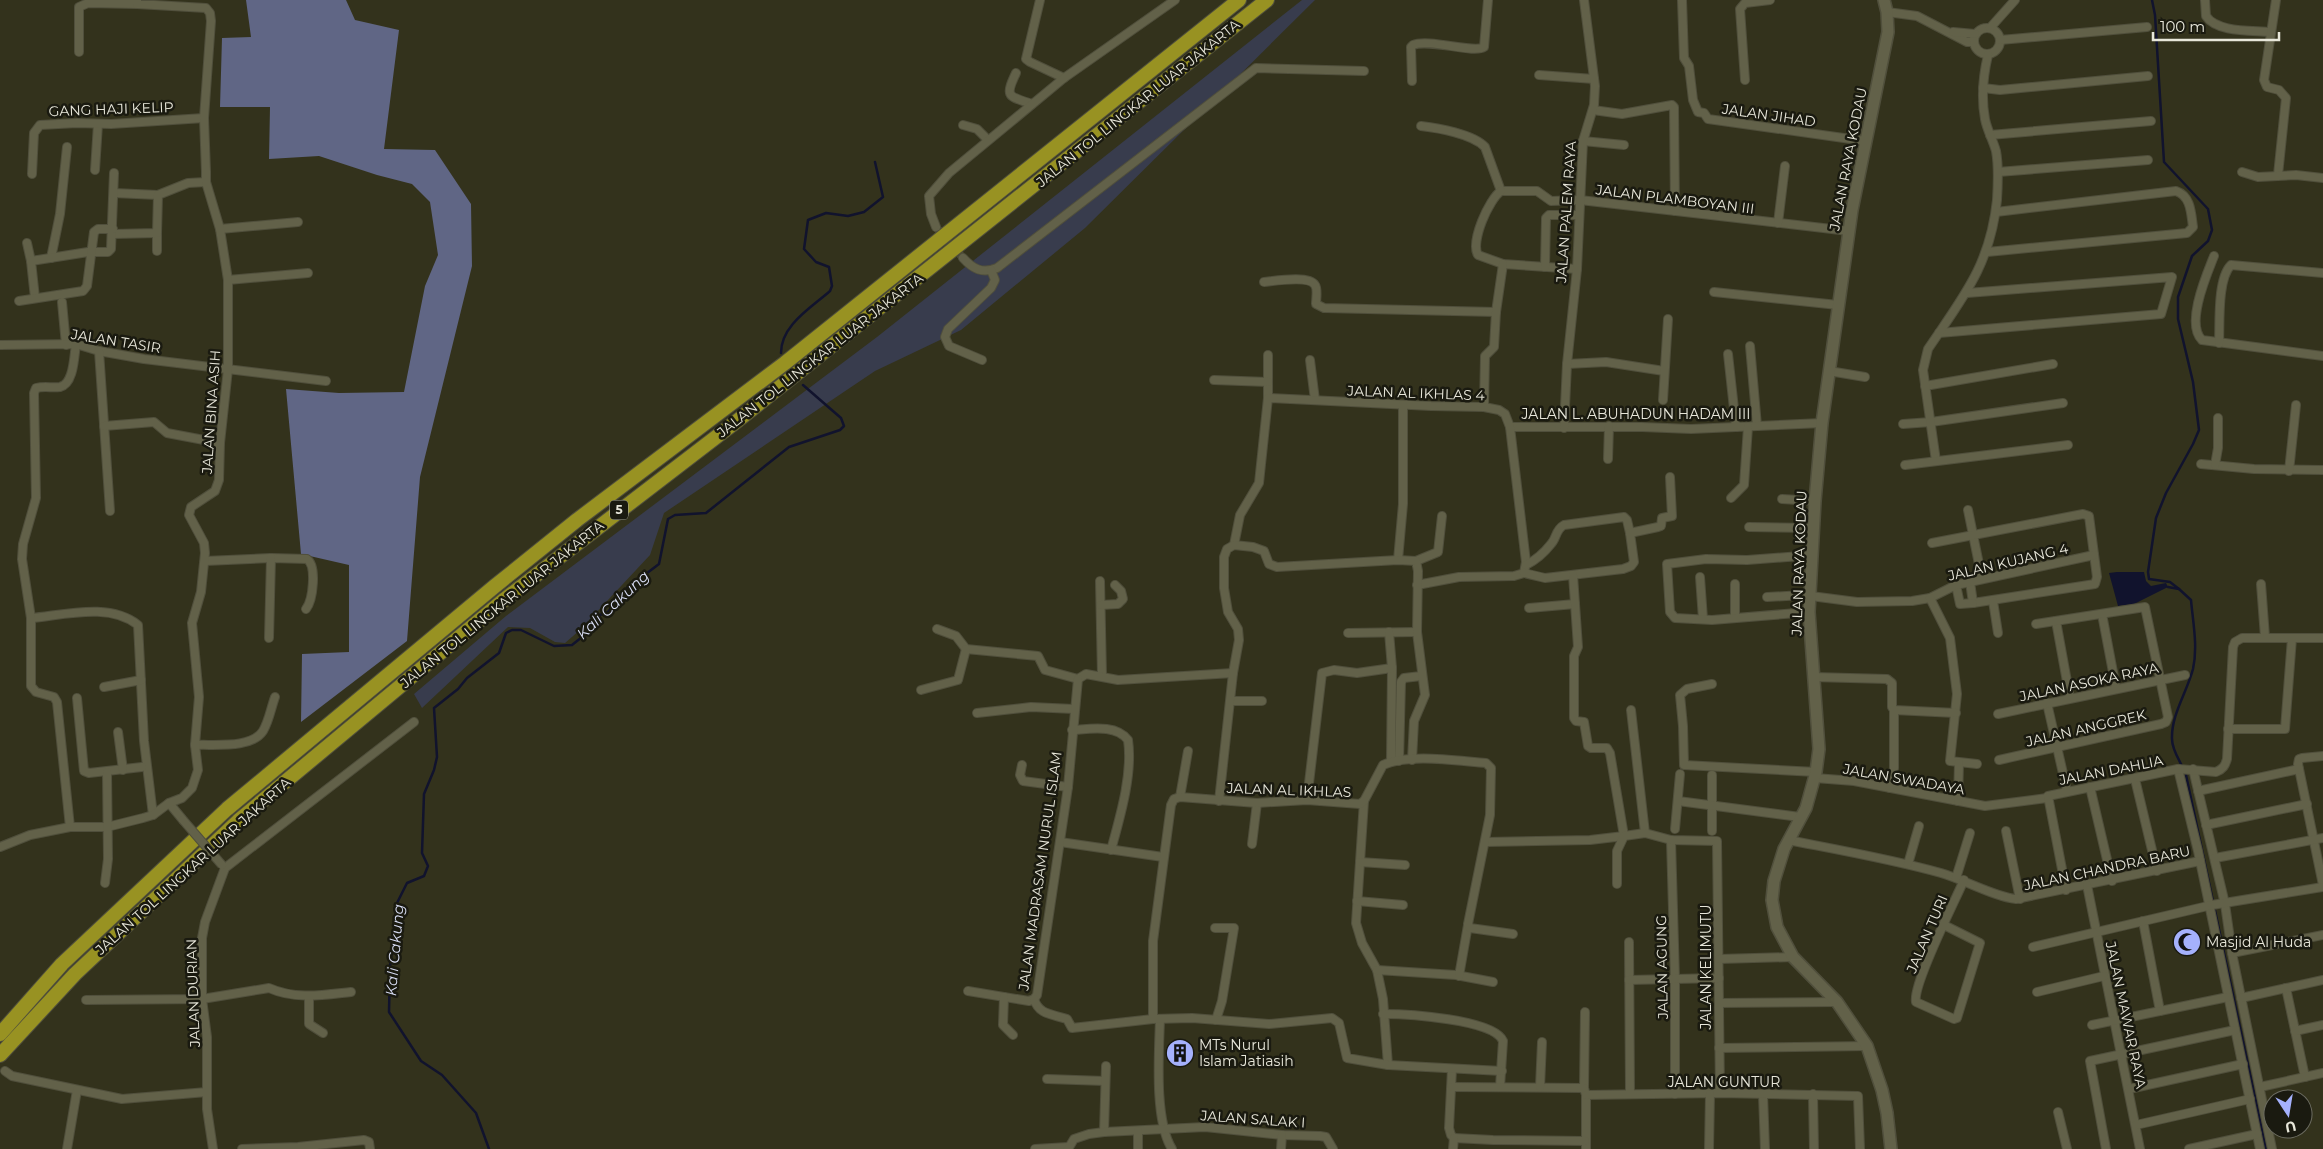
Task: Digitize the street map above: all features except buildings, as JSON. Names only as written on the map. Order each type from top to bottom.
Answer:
[{"type":"highway","name":"JALAN TOL LINGKAR LUAR JAKARTA","points":[[0,1034],[62,964],[235,802],[510,574],[785,362],[1239,0]]},
{"type":"highway","name":"JALAN TOL LINGKAR LUAR JAKARTA","points":[[0,1055],[75,974],[238,821],[505,599],[737,421],[1267,0]]},
{"type":"street","points":[[1040,0],[1026,58],[1030,62],[1064,78]]},
{"type":"street","points":[[936,227],[931,214],[929,196],[949,173],[1064,78],[1175,0]]},
{"type":"street","points":[[1412,81],[1410,47],[1413,44],[1478,49],[1484,47],[1488,0]]},
{"type":"street","name":"JALAN PALEM RAYA","points":[[1564,428],[1567,364],[1577,269],[1583,141],[1593,110],[1594,79],[1584,0]]},
{"type":"street","name":"JALAN JIHAD","points":[[1682,0],[1684,58],[1689,66],[1692,100],[1698,112],[1704,113],[1708,119],[1865,141]]},
{"type":"street","points":[[1745,80],[1741,2],[1770,0]]},
{"type":"street","name":"JALAN RAYA KODAU","points":[[1884,0],[1887,12],[1886,46],[1865,141],[1849,231],[1822,424],[1815,501],[1809,612],[1819,749],[1816,775],[1810,797],[1788,840],[1774,881],[1772,900],[1777,927],[1793,957],[1837,1002],[1867,1046],[1888,1113],[1892,1149]]},
{"type":"street","points":[[1990,28],[2014,0]]},
{"type":"street","points":[[2205,0],[2206,16],[2213,24],[2226,28],[2271,32]]},
{"type":"street","points":[[2276,0],[2264,82],[2267,87],[2283,92],[2287,106],[2278,174]]},
{"type":"street","name":"JALAN BINA ASIH","points":[[0,847],[30,835],[70,827],[107,827],[153,815],[169,803],[182,798],[192,788],[198,770],[195,745],[199,687],[192,624],[201,592],[205,561],[204,543],[189,514],[191,507],[210,496],[217,487],[228,369],[228,280],[220,229],[206,182],[204,118],[210,13],[206,8],[137,2],[88,2],[81,4],[79,7],[79,52]]},
{"type":"street","points":[[1887,12],[1917,16],[1950,32],[1975,38]]},
{"type":"street","points":[[2000,40],[2147,27]]},
{"type":"street","points":[[1936,461],[1932,422],[1923,370],[1924,359],[1928,349],[1967,293],[1987,252],[1996,212],[1998,172],[1996,151],[1985,120],[1983,88],[1988,55],[1998,48],[2000,40],[1997,32],[1990,28],[1982,29],[1975,38],[1977,50],[1988,55]]},
{"type":"street","points":[[963,258],[974,269],[991,270],[1256,68],[1364,71]]},
{"type":"street","points":[[1016,74],[1008,89],[1010,94],[1014,98],[1032,104]]},
{"type":"street","points":[[1539,75],[1594,79]]},
{"type":"street","points":[[1983,88],[2000,90],[2148,76]]},
{"type":"street","points":[[1593,110],[1622,114],[1664,106],[1674,107],[1675,211]]},
{"type":"street","name":"GANG HAJI KELIP","points":[[32,174],[34,133],[40,124],[98,124],[204,118]]},
{"type":"street","points":[[1990,135],[2151,121]]},
{"type":"street","points":[[95,170],[98,124]]},
{"type":"street","points":[[963,125],[977,129],[988,140]]},
{"type":"street","points":[[1421,126],[1441,129],[1480,141],[1485,147],[1501,191],[1493,198],[1485,214],[1476,250],[1478,255],[1503,264],[1577,269]]},
{"type":"street","points":[[1583,141],[1624,145]]},
{"type":"street","points":[[51,258],[60,214],[67,147]]},
{"type":"street","points":[[1998,172],[2148,160]]},
{"type":"street","points":[[1778,223],[1785,166]]},
{"type":"street","points":[[2242,172],[2258,176],[2278,174],[2323,178]]},
{"type":"street","points":[[31,262],[110,250],[113,231],[114,173]]},
{"type":"street","points":[[114,193],[158,195],[188,183],[206,182]]},
{"type":"street","name":"JALAN PLAMBOYAN III","points":[[1501,191],[1536,191],[1551,201],[1580,200],[1849,231]]},
{"type":"street","points":[[1987,252],[2187,232],[2193,227],[2189,204],[2185,196],[2176,191],[1996,212]]},
{"type":"street","points":[[157,250],[158,195]]},
{"type":"street","points":[[1545,267],[1546,218],[1549,215],[1579,215]]},
{"type":"street","points":[[220,229],[298,222]]},
{"type":"street","points":[[19,301],[84,291],[94,232],[98,229],[157,233]]},
{"type":"street","points":[[27,243],[35,298]]},
{"type":"street","points":[[2214,256],[2197,305],[2197,332],[2202,340],[2323,356]]},
{"type":"street","points":[[1484,407],[1485,356],[1494,347],[1496,312],[1503,264]]},
{"type":"street","points":[[2219,343],[2222,287],[2226,271],[2231,265],[2323,273]]},
{"type":"street","points":[[982,360],[948,346],[945,337],[948,329],[992,288],[995,280],[991,270]]},
{"type":"street","points":[[228,280],[308,273]]},
{"type":"street","points":[[1939,333],[2161,314],[2172,277],[1967,293]]},
{"type":"street","points":[[1264,282],[1303,279],[1310,281],[1316,288],[1318,307],[1324,308],[1496,312]]},
{"type":"street","points":[[1714,292],[1838,305]]},
{"type":"street","points":[[62,302],[66,345]]},
{"type":"street","points":[[1663,400],[1668,318]]},
{"type":"street","points":[[70,827],[57,702],[54,697],[36,692],[32,686],[31,618],[22,559],[23,544],[36,498],[34,393],[36,388],[55,387],[67,383],[76,344]]},
{"type":"street","name":"JALAN TASIR","points":[[0,345],[76,344],[99,351],[326,381]]},
{"type":"street","points":[[1750,346],[1757,426]]},
{"type":"street","points":[[99,351],[110,481],[110,512]]},
{"type":"street","points":[[1728,354],[1736,427]]},
{"type":"street","points":[[1234,545],[1240,516],[1258,482],[1268,398],[1268,355]]},
{"type":"street","points":[[1310,360],[1315,400]]},
{"type":"street","points":[[1567,364],[1606,362],[1664,371]]},
{"type":"street","points":[[1925,386],[2053,364]]},
{"type":"street","points":[[1829,371],[1866,377]]},
{"type":"street","points":[[1214,380],[1268,382]]},
{"type":"street","name":"JALAN AL IKHLAS 4","points":[[1268,398],[1484,407],[1499,410],[1505,414],[1510,427]]},
{"type":"street","points":[[1903,424],[1932,422],[2063,404]]},
{"type":"street","points":[[1398,560],[1403,504],[1403,405]]},
{"type":"street","points":[[2289,471],[2296,405]]},
{"type":"street","points":[[2215,465],[2218,448],[2218,418]]},
{"type":"street","points":[[104,426],[154,422],[167,434],[220,443]]},
{"type":"street","name":"JALAN L. ABUHADUN HADAM III","points":[[1510,427],[1564,428],[1609,426],[1691,429],[1822,424]]},
{"type":"street","points":[[1608,459],[1609,426]]},
{"type":"street","points":[[1731,498],[1744,485],[1748,426]]},
{"type":"street","points":[[1510,427],[1526,565],[1524,573]]},
{"type":"street","points":[[1905,465],[2068,445]]},
{"type":"street","points":[[2202,464],[2289,471],[2323,470]]},
{"type":"street","points":[[1630,533],[1662,526],[1662,518],[1672,516],[1670,477]]},
{"type":"street","points":[[1782,499],[1815,501]]},
{"type":"street","points":[[1968,510],[1982,579]]},
{"type":"street","points":[[1932,543],[2087,514],[2097,576],[2095,584],[1993,601],[1960,604],[1956,585]]},
{"type":"street","points":[[1219,800],[1233,673],[1238,654],[1238,629],[1228,612],[1223,572],[1224,557],[1228,549],[1234,545],[1260,549],[1264,551],[1269,564],[1277,567],[1398,560],[1416,561],[1438,552],[1442,516]]},
{"type":"street","points":[[1417,585],[1458,577],[1514,576],[1524,573],[1545,578],[1631,566],[1634,562],[1627,520],[1624,517],[1559,528],[1552,543],[1536,560],[1526,565]]},
{"type":"street","points":[[1749,527],[1814,528]]},
{"type":"street","points":[[1809,612],[1735,618],[1675,618],[1671,615],[1668,562],[1706,559],[1747,560],[1813,555]]},
{"type":"street","name":"JALAN KUJANG 4","points":[[1767,597],[1810,596],[1858,602],[1888,603],[1930,598],[1956,585],[2094,555]]},
{"type":"street","points":[[269,638],[271,558]]},
{"type":"street","points":[[205,561],[304,558],[311,562],[313,569],[311,598],[306,609]]},
{"type":"street","points":[[1412,760],[1414,722],[1425,695],[1421,676],[1417,632],[1418,566],[1416,561]]},
{"type":"street","points":[[1573,575],[1578,647],[1574,656],[1574,718],[1576,721],[1584,722],[1588,746],[1591,748],[1607,748],[1610,753],[1624,836],[1617,851],[1617,884]]},
{"type":"street","points":[[1700,577],[1703,619]]},
{"type":"street","points":[[1100,581],[1102,676]]},
{"type":"street","points":[[1970,582],[1973,603]]},
{"type":"street","points":[[1734,584],[1735,618]]},
{"type":"street","points":[[2261,584],[2265,637]]},
{"type":"street","points":[[1101,605],[1118,604],[1123,599],[1122,591],[1115,585]]},
{"type":"street","points":[[1930,598],[1950,638],[1957,694],[1951,762],[1977,764]]},
{"type":"street","points":[[1993,601],[1998,633]]},
{"type":"street","points":[[1529,608],[1575,604]]},
{"type":"street","points":[[2036,624],[2145,607],[2161,680]]},
{"type":"street","points":[[31,618],[102,612],[118,614],[137,624],[144,741],[153,815]]},
{"type":"street","points":[[2102,614],[2116,688]]},
{"type":"street","points":[[2056,622],[2070,698]]},
{"type":"street","points":[[937,629],[956,636],[966,649],[1038,656],[1045,670],[1078,679],[1086,674],[1118,680],[1233,673]]},
{"type":"street","points":[[1389,632],[1388,669],[1395,761]]},
{"type":"street","points":[[1348,633],[1417,632]]},
{"type":"street","points":[[2292,638],[2285,729],[2228,729],[2233,647],[2238,639],[2265,637],[2323,638]]},
{"type":"street","points":[[921,690],[958,680],[966,649]]},
{"type":"street","points":[[1307,800],[1323,672],[1334,670],[1357,672],[1388,669]]},
{"type":"street","name":"JALAN ASOKA RAYA","points":[[1998,714],[2185,675]]},
{"type":"street","points":[[1395,761],[1401,682],[1404,678],[1421,676]]},
{"type":"street","points":[[1813,677],[1889,679],[1893,687],[1892,705],[1894,710],[1894,768],[1890,788]]},
{"type":"street","name":"JALAN MADRASAM NURUL ISLAM","points":[[968,991],[1029,1001],[1034,1000],[1037,995],[1068,787],[1078,679]]},
{"type":"street","points":[[104,687],[140,680]]},
{"type":"street","name":"JALAN ANGGREK","points":[[1999,760],[2166,722],[2168,717],[2161,680]]},
{"type":"street","name":"JALAN SWADAYA","points":[[1712,684],[1687,689],[1680,696],[1684,765],[1816,775],[1989,806]]},
{"type":"street","points":[[195,745],[251,741],[259,736],[264,729],[275,697]]},
{"type":"street","points":[[77,698],[84,771],[89,773],[107,772],[142,767]]},
{"type":"street","points":[[1231,701],[1262,700]]},
{"type":"street","points":[[2047,703],[2067,791]]},
{"type":"street","points":[[978,713],[1031,707],[1074,709]]},
{"type":"street","points":[[1631,710],[1645,833]]},
{"type":"street","points":[[1894,710],[1956,713]]},
{"type":"street","points":[[169,803],[224,866],[414,722]]},
{"type":"street","points":[[1072,730],[1106,729],[1119,732],[1128,740],[1130,753],[1122,810],[1111,850]]},
{"type":"street","name":"JALAN DAHLIA","points":[[1989,806],[2048,797],[2067,791],[2179,769],[2216,772],[2225,766],[2227,759],[2228,729]]},
{"type":"street","points":[[118,732],[123,770]]},
{"type":"street","points":[[1172,1149],[1163,1128],[1156,1019],[1154,941],[1171,805],[1174,798],[1180,797],[1188,751]]},
{"type":"street","points":[[2033,947],[2211,906],[2323,886],[2298,762],[2302,758],[2323,756]]},
{"type":"street","points":[[1395,761],[1412,760],[1490,765],[1490,816],[1459,976]]},
{"type":"street","name":"JALAN AL IKHLAS","points":[[1180,797],[1257,803],[1307,800],[1355,804],[1364,801],[1383,765],[1395,761]]},
{"type":"street","points":[[1958,801],[1959,763]]},
{"type":"street","points":[[1022,765],[1020,775],[1023,781],[1068,787]]},
{"type":"street","points":[[2179,769],[2211,906],[2260,1149]]},
{"type":"street","points":[[2191,769],[2215,858],[2232,954],[2272,1149]]},
{"type":"street","points":[[2198,790],[2299,769]]},
{"type":"street","points":[[105,883],[108,859],[107,772]]},
{"type":"street","points":[[1675,829],[1680,774]]},
{"type":"street","points":[[1712,774],[1714,804],[1712,831]]},
{"type":"street","points":[[2134,779],[2156,871]]},
{"type":"street","points":[[2090,787],[2112,881]]},
{"type":"street","points":[[2048,797],[2066,890]]},
{"type":"street","points":[[1364,801],[1357,901],[1358,933],[1377,970],[1383,999],[1388,1065]]},
{"type":"street","points":[[1678,801],[1714,804],[1800,817]]},
{"type":"street","points":[[1252,844],[1257,803]]},
{"type":"street","points":[[2206,824],[2307,804]]},
{"type":"street","points":[[1908,864],[1919,826]]},
{"type":"street","points":[[2006,831],[2020,899]]},
{"type":"street","name":"JALAN TURI","points":[[1944,925],[1980,943],[1957,1018],[1949,1018],[1916,1002],[1915,998],[1960,879],[1970,832]]},
{"type":"street","points":[[1486,842],[1590,840],[1645,833],[1671,840]]},
{"type":"street","points":[[2215,858],[2323,838]]},
{"type":"street","name":"JALAN KELIMUTU","points":[[1671,840],[1717,841],[1720,1093]]},
{"type":"street","name":"JALAN AGUNG","points":[[1671,840],[1675,979],[1675,1094]]},
{"type":"street","name":"JALAN CHANDRA BARU","points":[[1788,840],[1908,864],[1960,879],[2004,898],[2020,899],[2200,861]]},
{"type":"street","points":[[1060,842],[1163,857]]},
{"type":"street","points":[[1360,862],[1405,865]]},
{"type":"street","name":"JALAN DURIAN","points":[[213,1149],[208,1123],[207,1036],[202,999],[202,938],[205,922],[224,866]]},
{"type":"street","name":"JALAN MAWAR RAYA","points":[[2087,885],[2104,976],[2130,1088],[2140,1149]]},
{"type":"street","points":[[1357,901],[1403,905]]},
{"type":"street","points":[[2143,921],[2160,1011]]},
{"type":"street","points":[[1468,925],[1470,928],[1513,934]]},
{"type":"street","points":[[1215,928],[1234,928],[1222,1001],[1216,1020]]},
{"type":"street","points":[[2232,954],[2323,935]]},
{"type":"street","points":[[1629,942],[1630,1094]]},
{"type":"street","points":[[1719,959],[1793,957]]},
{"type":"street","points":[[1377,970],[1459,976],[1493,982]]},
{"type":"street","points":[[2037,992],[2104,976]]},
{"type":"street","points":[[1629,980],[1718,978]]},
{"type":"street","points":[[2241,998],[2323,980]]},
{"type":"street","points":[[86,1000],[202,999],[269,988],[278,992],[309,997],[351,992]]},
{"type":"street","points":[[2286,988],[2305,1077]]},
{"type":"street","points":[[309,997],[309,1024],[323,1033]]},
{"type":"street","points":[[1004,997],[1003,1025],[1013,1035]]},
{"type":"street","points":[[2092,1025],[2228,997]]},
{"type":"street","points":[[1034,1000],[1037,1008],[1042,1012],[1066,1019],[1072,1028],[1156,1019],[1192,1018],[1269,1024],[1332,1018],[1336,1020],[1341,1029],[1347,1058],[1388,1065],[1502,1071]]},
{"type":"street","points":[[1718,1002],[1837,1002]]},
{"type":"street","points":[[1454,1138],[1586,1145],[1585,1012]]},
{"type":"street","points":[[1383,1014],[1462,1021],[1481,1026],[1502,1037],[1500,1087]]},
{"type":"street","points":[[2295,1031],[2323,1025]]},
{"type":"street","points":[[2106,1149],[2089,1064],[2092,1059],[2236,1030]]},
{"type":"street","points":[[1540,1087],[1542,1042]]},
{"type":"street","points":[[1719,1048],[1867,1046]]},
{"type":"street","points":[[2130,1088],[2243,1064]]},
{"type":"street","points":[[1104,1132],[1106,1066]]},
{"type":"street","points":[[1452,1069],[1450,1128],[1451,1135],[1454,1138],[1453,1149]]},
{"type":"street","points":[[5,1071],[12,1076],[114,1098],[134,1100],[207,1092]]},
{"type":"street","points":[[2260,1087],[2323,1073]]},
{"type":"street","points":[[1047,1078],[1106,1081]]},
{"type":"street","name":"JALAN GUNTUR","points":[[1452,1087],[1540,1087],[1630,1094],[1720,1093],[1858,1096],[1860,1149]]},
{"type":"street","points":[[67,1149],[77,1090]]},
{"type":"street","points":[[1710,1094],[1710,1149]]},
{"type":"street","points":[[1763,1094],[1765,1149]]},
{"type":"street","points":[[1813,1094],[1814,1149]]},
{"type":"street","points":[[2136,1125],[2250,1099]]},
{"type":"street","points":[[2058,1112],[2067,1149]]},
{"type":"street","name":"JALAN SALAK I","points":[[1068,1148],[1074,1139],[1089,1134],[1163,1128],[1205,1127],[1282,1135],[1326,1137],[1333,1149]]},
{"type":"street","points":[[1138,1131],[1138,1149]]},
{"type":"street","points":[[2189,1149],[2221,1146],[2257,1134]]},
{"type":"street","points":[[1281,1149],[1282,1135]]},
{"type":"street","points":[[242,1149],[364,1140],[369,1142],[370,1148]]},
{"type":"street","points":[[1493,1140],[1493,1149]]},
{"type":"street","points":[[1035,1149],[1068,1148]]},
{"type":"shaded area","points":[[246,0],[346,0],[355,20],[399,30],[384,149],[435,150],[471,204],[472,266],[420,477],[407,641],[301,722],[302,654],[349,652],[349,565],[301,554],[286,389],[339,393],[404,392],[425,286],[438,255],[430,202],[412,184],[319,156],[269,159],[270,107],[220,107],[222,38],[251,37]]},
{"type":"shaded area","points":[[1302,0],[1315,0],[1085,228],[961,330],[875,371],[664,513],[650,555],[580,630],[565,643],[555,642],[530,628],[508,627],[422,708],[414,694],[506,616],[877,337]]},
{"type":"shaded area","points":[[2144,572],[2146,581],[2151,586],[2166,583],[2168,587],[2134,604],[2118,606],[2109,573]]},
{"type":"waterway","points":[[2152,0],[2155,15],[2164,162],[2208,209],[2212,230],[2208,241],[2192,256],[2178,297],[2178,319],[2193,382],[2199,430],[2166,493],[2156,518],[2148,572],[2149,579],[2170,582],[2179,589]]},
{"type":"waterway","name":"Kali Cakung","points":[[781,353],[782,343],[791,326],[830,291],[832,286],[829,267],[816,262],[804,249],[808,220],[826,213],[848,216],[864,212],[883,197],[875,162]]},
{"type":"waterway","name":"Kali Cakung","points":[[489,1149],[476,1113],[442,1075],[421,1061],[389,1012],[390,967],[397,903],[407,883],[424,876],[428,866],[422,853],[424,794],[437,757],[434,708],[458,689],[467,678],[499,653],[506,633],[512,630],[521,630],[554,646],[572,645],[582,637],[597,616],[608,612],[626,589],[659,564],[668,519],[675,515],[706,513],[789,447],[840,430],[844,426],[841,418],[803,385]]},
{"type":"waterway","points":[[2168,587],[2179,589],[2191,600],[2195,643],[2193,669],[2174,721],[2172,744],[2186,775],[2266,1149]]},
{"type":"tunnel","points":[[936,227],[963,258]]},
{"type":"place","name":"Masjid Al Huda","points":[[2187,942]]},
{"type":"place","name":"MTs Nurul Islam Jatiasih","points":[[1180,1053]]}]
